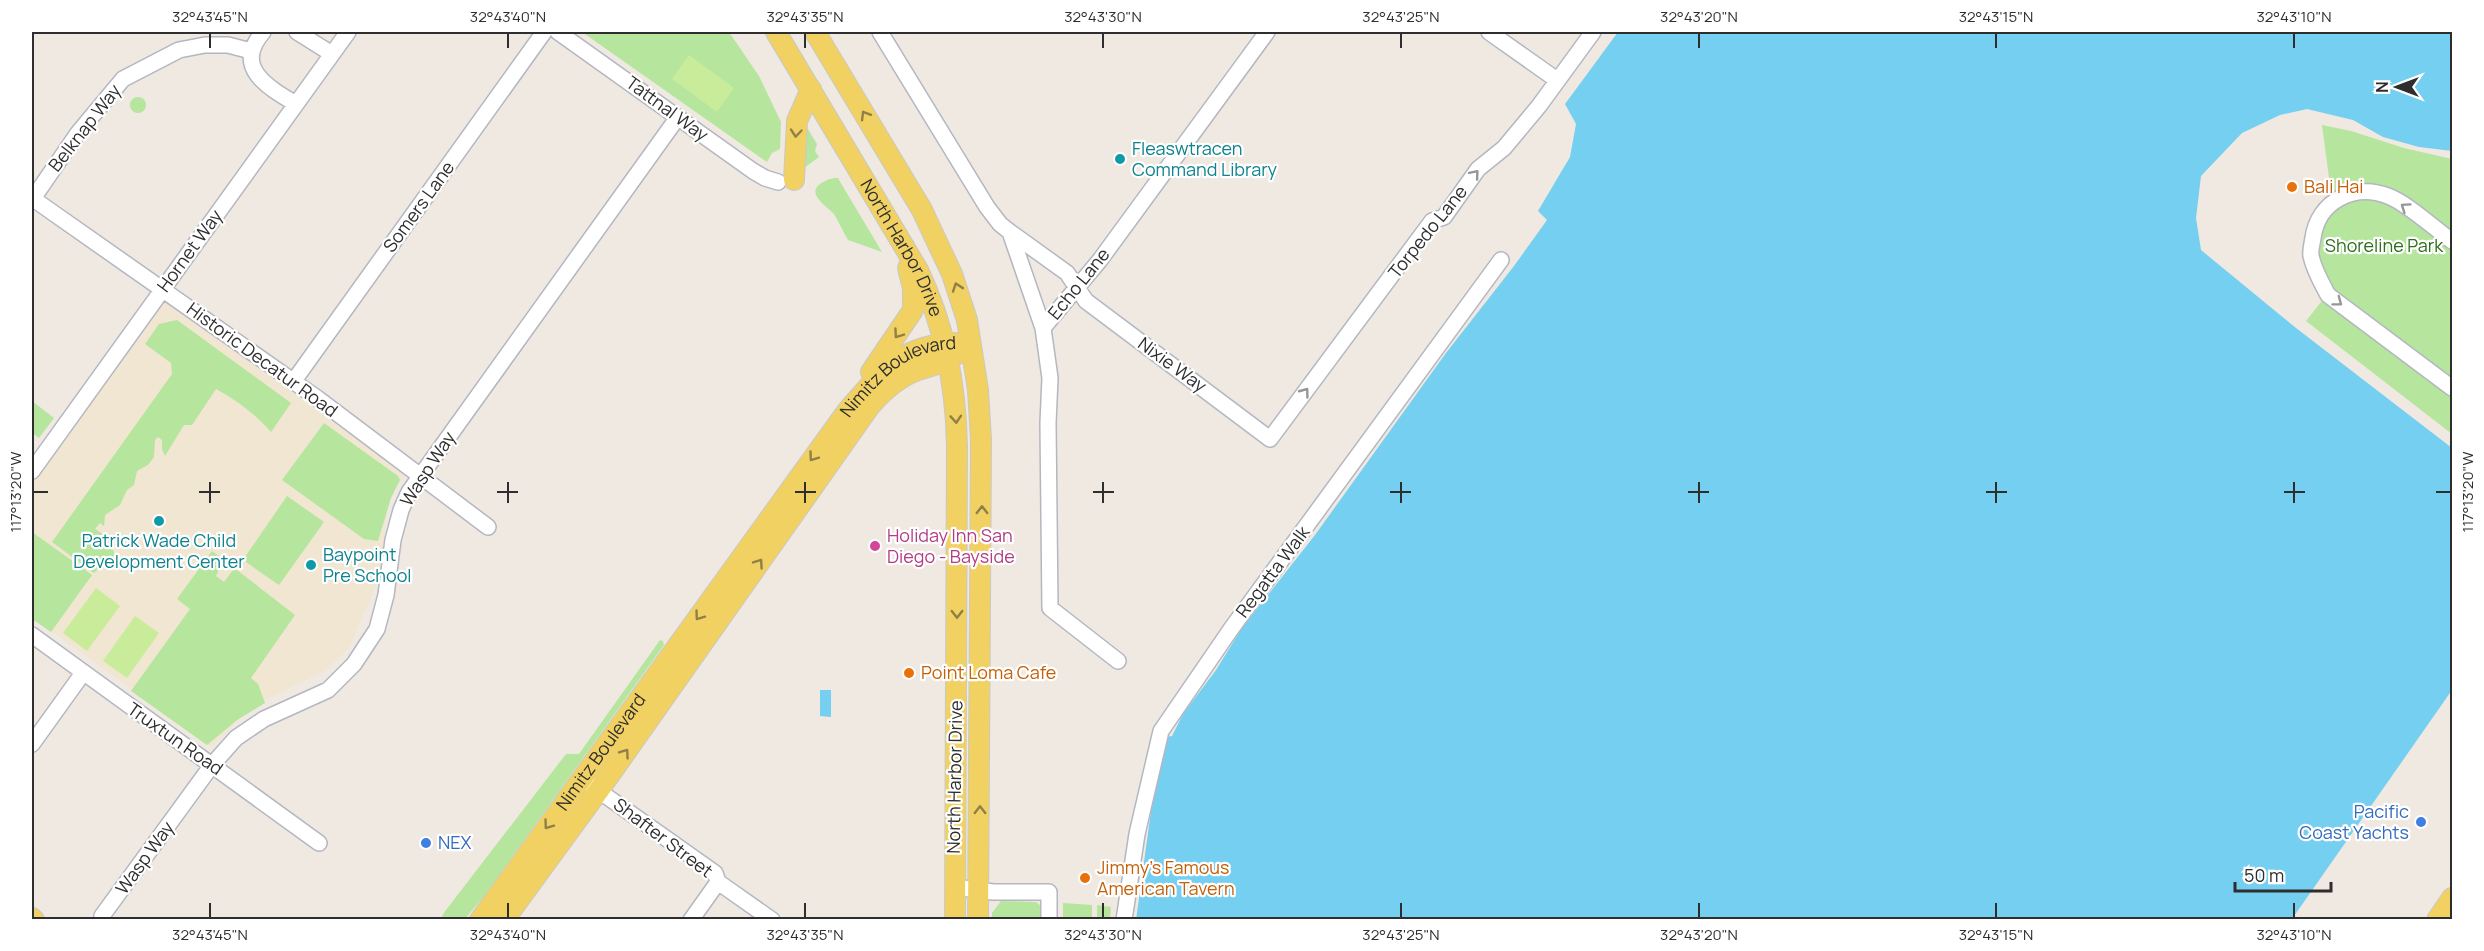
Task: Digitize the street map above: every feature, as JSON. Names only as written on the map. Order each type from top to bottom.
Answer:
[{"type":"main road","name":"North Harbor Drive","points":[[776,32],[900,240],[929,294],[947,352],[955,405],[957,447],[955,920]]},
{"type":"main road","name":"North Harbor Drive","points":[[815,32],[935,236],[964,308],[971,343],[980,411],[982,471],[978,920]]},
{"type":"main road","points":[[786,181],[797,121],[811,89]]},
{"type":"main road","points":[[848,410],[913,310],[914,288],[900,240]]},
{"type":"main road","name":"Nimitz Boulevard","points":[[504,920],[599,790],[870,406],[891,385],[904,376],[947,352],[971,343]]},
{"type":"main road","name":"Nimitz Boulevard","points":[[480,920],[848,410],[879,374],[893,362],[915,351],[947,352]]},
{"type":"main road","points":[[2437,920],[2452,898]]},
{"type":"street","points":[[263,32],[251,51],[252,65],[266,86],[296,104]]},
{"type":"street","points":[[297,32],[332,54]]},
{"type":"street","name":"Hornet Way","points":[[32,471],[348,32]]},
{"type":"street","name":"Somers Lane","points":[[293,382],[544,32]]},
{"type":"street","name":"Tattnal Way","points":[[558,32],[753,171],[765,178],[786,181]]},
{"type":"street","points":[[880,32],[987,207],[1005,228],[1043,328]]},
{"type":"street","name":"Echo Lane","points":[[1118,661],[1050,608],[1048,423],[1050,378],[1043,328],[1078,288],[1267,32]]},
{"type":"street","points":[[1490,32],[1557,80]]},
{"type":"street","name":"Torpedo Lane","points":[[1270,439],[1432,221],[1444,217],[1478,169],[1504,148],[1539,106],[1593,32]]},
{"type":"street","name":"Belknap Way","points":[[32,199],[78,133],[123,79],[179,50],[205,45],[228,45],[251,51]]},
{"type":"street","name":"Wasp Way","points":[[102,916],[212,765],[236,738],[264,719],[328,690],[354,664],[377,629],[386,595],[393,540],[401,510],[420,477],[585,250],[678,117]]},
{"type":"street","points":[[2452,241],[2390,196],[2369,191],[2349,193],[2338,198],[2325,209],[2315,225],[2311,254],[2317,275],[2328,295],[2452,388]]},
{"type":"street","name":"Historic Decatur Road","points":[[32,199],[293,382],[488,527]]},
{"type":"street","name":"Nixie Way","points":[[1005,228],[1067,273],[1086,301],[1270,439]]},
{"type":"street","name":"Regatta Walk","points":[[1124,920],[1137,834],[1161,731],[1231,629],[1501,260]]},
{"type":"street","name":"Truxtun Road","points":[[32,635],[319,843]]},
{"type":"street","points":[[32,744],[83,673]]},
{"type":"street","name":"Shafter Street","points":[[582,779],[715,873],[717,882],[772,920]]},
{"type":"street","points":[[691,920],[717,882]]},
{"type":"street","points":[[955,887],[1049,892],[1049,920]]},
{"type":"shaded area","points":[[165,300],[406,475],[388,497],[381,573],[349,648],[326,670],[251,707],[212,747],[32,617],[32,485]]},
{"type":"green space","points":[[582,32],[729,32],[759,76],[781,122],[780,149],[772,153],[767,162]]},
{"type":"green space","points":[[689,55],[734,88],[717,112],[672,79]]},
{"type":"green space","points":[[138,97],[144,99],[146,105],[144,111],[138,113],[132,111],[130,105],[132,99]]},
{"type":"green space","name":"Shoreline Park","points":[[2322,125],[2452,159],[2452,434],[2306,321],[2325,297],[2313,263],[2331,193]]},
{"type":"green space","points":[[806,126],[817,144],[815,151],[819,157],[804,168]]},
{"type":"green space","points":[[838,178],[882,252],[848,240],[834,214],[817,196],[816,188],[820,184]]},
{"type":"green space","points":[[177,320],[291,403],[271,432],[246,408],[216,389],[192,425],[184,425],[165,456],[162,440],[158,437],[155,440],[154,457],[148,465],[137,471],[134,485],[127,490],[120,505],[105,515],[104,526],[100,523],[95,529],[109,538],[115,554],[107,569],[102,565],[94,573],[52,542],[172,374],[171,363],[145,344],[159,324]]},
{"type":"green space","points":[[32,401],[54,418],[39,438],[32,433]]},
{"type":"green space","points":[[324,423],[398,476],[400,480],[391,498],[378,541],[364,539],[282,480]]},
{"type":"green space","points":[[287,496],[324,522],[279,585],[243,560]]},
{"type":"green space","points":[[32,532],[92,575],[51,632],[32,619]]},
{"type":"green space","points":[[212,551],[224,560],[216,576],[224,582],[233,570],[237,570],[295,615],[251,678],[258,684],[265,703],[237,720],[207,745],[131,691],[190,609],[177,599]]},
{"type":"green space","points":[[96,588],[120,606],[87,651],[63,633]]},
{"type":"green space","points":[[135,616],[159,633],[127,678],[103,661]]},
{"type":"green space","points":[[660,640],[664,645],[484,896],[465,919],[453,917],[444,919],[442,916],[446,910],[566,754],[579,754]]},
{"type":"green space","points":[[1001,901],[1036,902],[1042,907],[1043,919],[992,919],[992,913]]},
{"type":"green space","points":[[1063,903],[1092,905],[1092,919],[1063,919]]},
{"type":"green space","points":[[1097,905],[1111,907],[1110,919],[1097,919]]},
{"type":"water","points":[[1618,32],[2452,32],[2452,151],[2419,147],[2383,137],[2353,120],[2307,109],[2280,115],[2242,133],[2201,176],[2196,218],[2201,250],[2296,328],[2452,448],[2452,690],[2292,919],[1136,920],[1155,782],[1166,737],[1172,736],[1183,714],[1216,670],[1242,628],[1315,535],[1446,353],[1547,220],[1538,211],[1570,157],[1576,124],[1565,104]]},
{"type":"water","points":[[820,690],[831,690],[831,717],[820,716]]},
{"type":"place","name":"Fleaswtracen Command Library","points":[[1120,159]]},
{"type":"place","name":"Bali Hai","points":[[2292,187]]},
{"type":"place","name":"Patrick Wade Child Development Center","points":[[159,521]]},
{"type":"place","name":"Holiday Inn San Diego - Bayside","points":[[875,546]]},
{"type":"place","name":"Baypoint Pre School","points":[[311,565]]},
{"type":"place","name":"Point Loma Cafe","points":[[909,673]]},
{"type":"place","name":"Pacific Coast Yachts","points":[[2421,822]]},
{"type":"place","name":"NEX","points":[[426,843]]},
{"type":"place","name":"Jimmy's Famous American Tavern","points":[[1085,878]]}]
